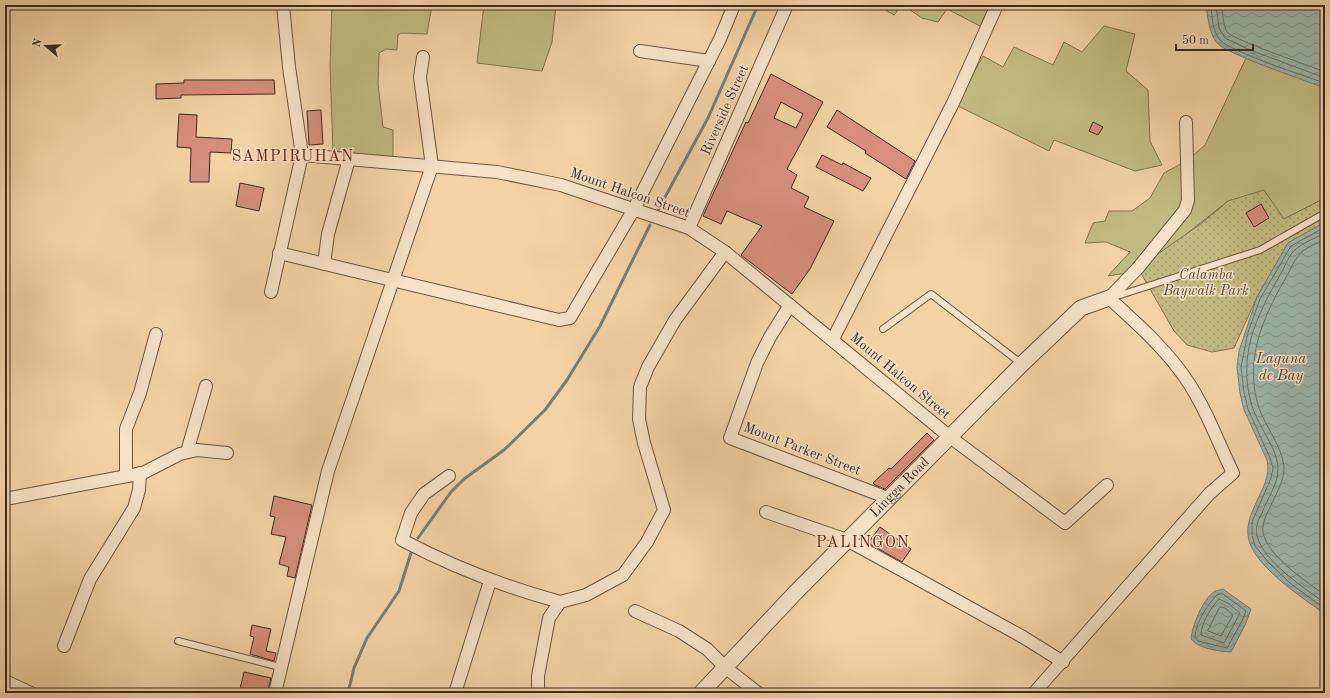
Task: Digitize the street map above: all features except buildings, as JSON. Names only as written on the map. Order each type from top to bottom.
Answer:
[{"type":"street","points":[[271,292],[302,155],[289,67],[283,5]]},
{"type":"street","points":[[279,253],[559,320],[570,318],[634,209],[709,61],[734,5]]},
{"type":"street","name":"Riverside Street","points":[[690,228],[787,5]]},
{"type":"street","points":[[833,339],[953,103],[997,5]]},
{"type":"street","points":[[640,51],[709,61]]},
{"type":"street","points":[[275,693],[328,471],[432,166],[420,77],[422,57]]},
{"type":"street","points":[[1034,693],[1063,662],[1209,494],[1233,473],[1199,402],[1178,368],[1149,335],[1109,298],[1138,268],[1185,210],[1188,200],[1186,122]]},
{"type":"street","name":"Mount Halcon Street","points":[[302,155],[497,172],[561,184],[690,228],[725,252],[833,339],[950,437],[1065,523],[1107,484]]},
{"type":"street","points":[[324,264],[328,234],[349,159]]},
{"type":"street","points":[[449,476],[424,494],[411,513],[402,540],[432,556],[490,581],[560,602],[586,595],[624,575],[647,542],[664,510],[639,419],[640,387],[648,367],[676,320],[725,252]]},
{"type":"street","name":"Lingga Road","points":[[701,693],[796,592],[1022,364],[1081,308],[1109,298]]},
{"type":"street","name":"Mount Parker Street","points":[[790,305],[770,337],[757,363],[730,438],[888,498]]},
{"type":"street","points":[[126,476],[126,429],[140,393],[156,334]]},
{"type":"street","points":[[187,452],[206,386]]},
{"type":"street","points":[[5,499],[140,473],[187,452],[197,450],[227,453]]},
{"type":"street","points":[[64,646],[90,579],[134,508],[139,490],[140,473]]},
{"type":"street","points":[[766,512],[847,540],[1023,637],[1063,662]]},
{"type":"street","points":[[455,693],[490,581]]},
{"type":"street","points":[[538,693],[538,676],[549,618],[560,602]]},
{"type":"street","points":[[635,611],[686,636],[707,649],[726,668],[758,693]]},
{"type":"street","points":[[5,681],[32,693]]},
{"type":"lane","points":[[1109,298],[1260,250],[1325,213]]},
{"type":"lane","points":[[883,329],[931,294],[1022,364]]},
{"type":"lane","points":[[178,641],[280,667]]},
{"type":"green space","points":[[332,5],[432,5],[427,34],[401,33],[398,35],[397,50],[386,49],[379,53],[378,84],[383,127],[393,130],[393,157],[333,153],[330,65]]},
{"type":"green space","points":[[484,5],[556,5],[552,42],[542,71],[477,63]]},
{"type":"green space","points":[[556,5],[601,5],[600,8]]},
{"type":"green space","points":[[877,5],[902,5],[894,15]]},
{"type":"green space","points":[[903,5],[990,5],[980,26],[947,9],[938,22],[922,18]]},
{"type":"green space","points":[[1104,26],[1135,34],[1126,71],[1148,90],[1150,141],[1162,165],[1135,171],[1054,140],[1049,151],[956,105],[983,56],[1003,67],[1014,47],[1053,65],[1064,42],[1082,52]]},
{"type":"green space","points":[[1246,58],[1325,88],[1325,198],[1284,219],[1228,201],[1140,271],[1108,276],[1130,252],[1106,242],[1085,243],[1093,223],[1105,221],[1109,211],[1132,211],[1150,198],[1164,173],[1188,160],[1205,145]]},
{"type":"green space","name":"Calamba Baywalk Park","points":[[1264,190],[1284,219],[1325,198],[1325,222],[1288,243],[1257,297],[1234,348],[1212,352],[1187,345],[1174,331],[1138,268],[1202,223],[1228,201]]},
{"type":"water","points":[[1206,5],[1325,5],[1325,88],[1285,74],[1223,48],[1217,43],[1212,35]]},
{"type":"water","name":"Laguna de Bay","points":[[1325,222],[1325,614],[1291,590],[1267,569],[1251,546],[1248,535],[1249,523],[1252,511],[1267,477],[1268,466],[1267,460],[1244,410],[1240,393],[1237,367],[1239,351],[1257,297],[1288,243]]},
{"type":"water","points":[[1223,589],[1251,609],[1246,623],[1231,652],[1204,647],[1191,639],[1196,620],[1206,600],[1215,591]]},
{"type":"waterway","points":[[658,210],[708,118],[758,5]]},
{"type":"waterway","points":[[418,538],[451,492],[464,479],[504,450],[545,410],[567,380],[600,326],[650,225]]},
{"type":"waterway","points":[[348,693],[354,668],[367,638],[399,591],[411,553]]},
{"type":"district","name":"SAMPIRUHAN","points":[[293,157]]},
{"type":"district","name":"PALINGON","points":[[863,543]]}]
